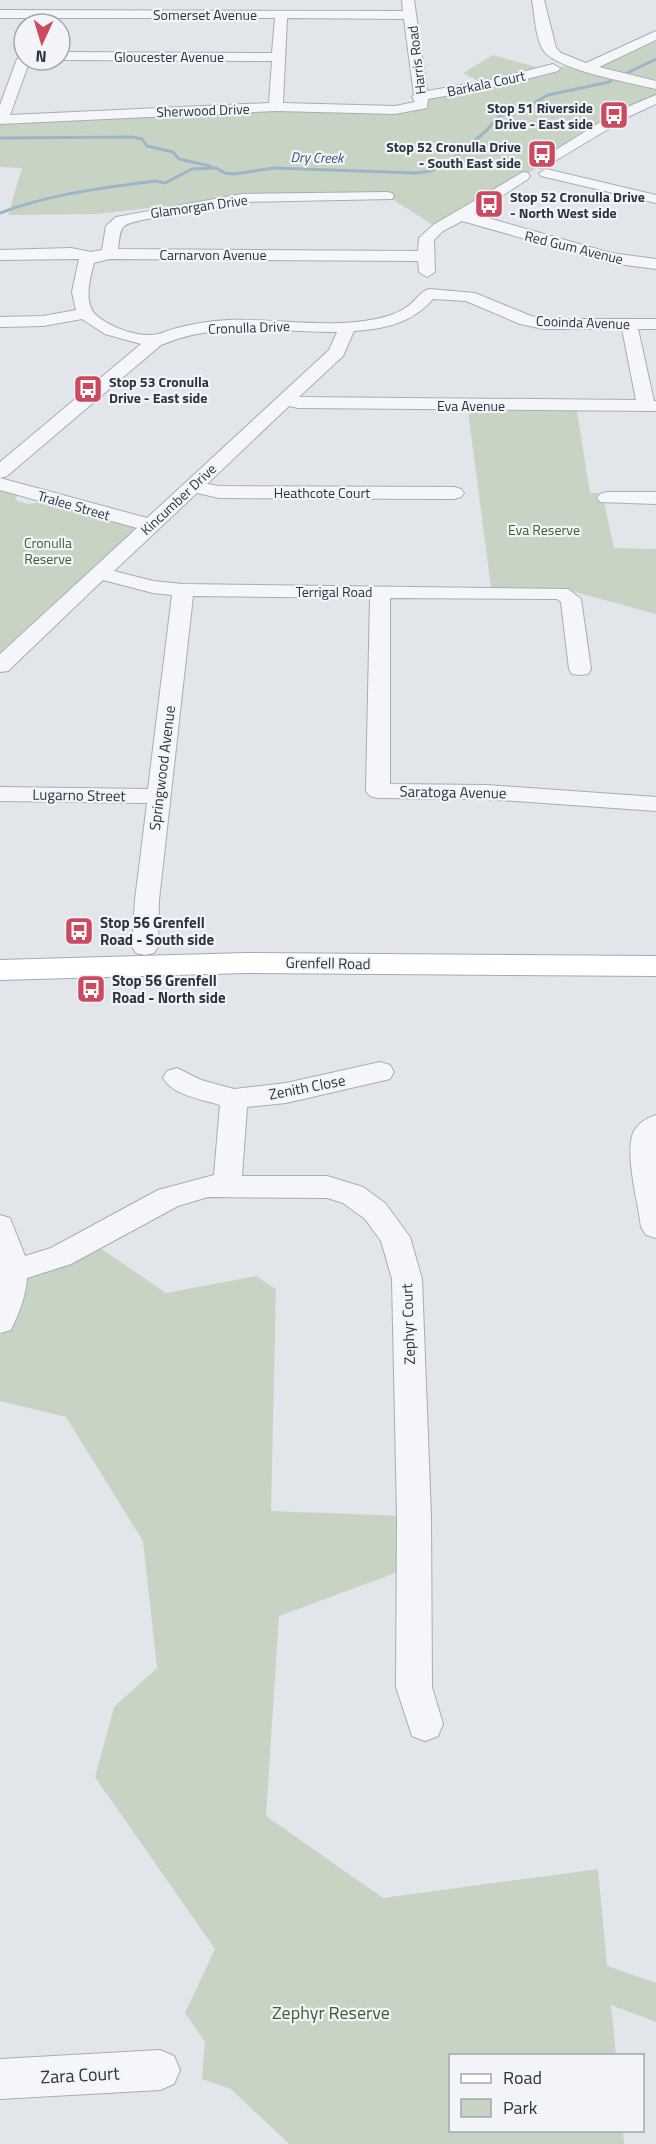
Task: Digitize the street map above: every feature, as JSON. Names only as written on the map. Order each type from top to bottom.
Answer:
[{"type":"main road","name":"Grenfell Road","points":[[0,950],[372,944],[656,946]]},
{"type":"main road","name":"Grenfell Road","points":[[0,970],[86,965],[267,962],[656,966]]},
{"type":"street","points":[[136,14],[139,0]]},
{"type":"street","name":"Harris Road","points":[[407,109],[422,105],[419,97],[408,0]]},
{"type":"street","points":[[538,0],[549,50],[556,57],[588,68],[656,85]]},
{"type":"street","name":"Somerset Avenue","points":[[0,14],[411,15]]},
{"type":"street","points":[[276,107],[281,15]]},
{"type":"street","points":[[588,68],[656,35]]},
{"type":"street","name":"Gloucester Avenue","points":[[72,56],[279,57]]},
{"type":"street","name":"Barkala Court","points":[[419,97],[491,84],[553,68]]},
{"type":"street","points":[[1,120],[15,72]]},
{"type":"street","points":[[136,113],[141,96]]},
{"type":"street","points":[[543,169],[625,113],[656,99]]},
{"type":"street","name":"Sherwood Drive","points":[[1,120],[276,107],[407,109]]},
{"type":"street","points":[[429,294],[425,244],[427,238],[438,228],[523,176],[514,172],[513,167],[521,164],[656,199]]},
{"type":"street","name":"Glamorgan Drive","points":[[109,254],[114,226],[121,220],[142,215],[242,198],[387,196]]},
{"type":"street","name":"Red Gum Avenue","points":[[459,215],[610,258],[656,264]]},
{"type":"street","name":"Carnarvon Avenue","points":[[0,255],[62,252],[91,256],[109,254],[427,256]]},
{"type":"street","points":[[91,256],[86,261],[81,290],[84,314],[103,327],[124,336],[155,341]]},
{"type":"street","name":"Cooinda Avenue","points":[[429,294],[469,296],[526,320],[544,324],[656,324]]},
{"type":"street","name":"Cronulla Drive","points":[[0,472],[155,341],[189,331],[226,325],[346,327],[387,322],[402,317],[424,303],[429,294]]},
{"type":"street","points":[[0,322],[43,321],[84,314]]},
{"type":"street","points":[[629,324],[651,406]]},
{"type":"street","name":"Kincumber Drive","points":[[0,666],[337,352],[346,327]]},
{"type":"street","name":"Eva Avenue","points":[[286,399],[298,403],[651,406]]},
{"type":"street","name":"Tralee Street","points":[[0,484],[149,525]]},
{"type":"street","name":"Heathcote Court","points":[[192,486],[219,492],[454,493]]},
{"type":"street","points":[[607,498],[656,498]]},
{"type":"street","name":"Terrigal Road","points":[[98,573],[153,586],[183,590],[545,592],[570,596],[580,669]]},
{"type":"street","name":"Springwood Avenue","points":[[144,947],[158,796],[183,590]]},
{"type":"street","name":"Saratoga Avenue","points":[[380,591],[378,792],[486,792],[656,804]]},
{"type":"street","name":"Lugarno Street","points":[[0,794],[158,796]]},
{"type":"street","name":"Zenith Close","points":[[177,1078],[192,1087],[234,1099],[286,1094],[380,1072]]},
{"type":"street","points":[[226,1186],[234,1099]]},
{"type":"street","points":[[656,1125],[646,1135],[645,1154],[656,1227]]},
{"type":"street","name":"Zephyr Court","points":[[12,1271],[61,1256],[168,1198],[208,1186],[327,1187],[353,1195],[375,1211],[395,1238],[407,1279],[414,1516],[414,1687],[425,1724]]},
{"type":"street","points":[[0,1226],[6,1239],[13,1288],[0,1321]]},
{"type":"street","name":"Zara Court","points":[[0,2079],[160,2070]]},
{"type":"green space","points":[[656,35],[656,100],[608,124],[438,228],[387,196],[242,198],[96,214],[8,215],[22,168],[0,167],[0,120],[276,107],[395,110],[422,105],[426,95],[485,85],[463,73],[493,55],[547,70],[576,64],[588,68]]},
{"type":"green space","name":"Eva Reserve","points":[[468,411],[577,411],[590,493],[602,493],[614,548],[656,549],[656,614],[564,589],[491,588]]},
{"type":"green space","name":"Cronulla Reserve","points":[[0,488],[20,493],[15,500],[28,504],[47,501],[132,525],[137,531],[0,659]]},
{"type":"green space","name":"Zephyr Reserve","points":[[93,1243],[166,1293],[256,1276],[276,1289],[271,1511],[404,1516],[401,1571],[279,1616],[266,1816],[383,1898],[598,1869],[607,1966],[656,1983],[656,2022],[611,2005],[616,2054],[449,2054],[449,2132],[623,2132],[624,2144],[289,2144],[231,2089],[202,2079],[205,2042],[185,2013],[215,1949],[95,1777],[114,1707],[157,1668],[143,1541],[66,1417],[0,1401],[0,1336],[18,1311],[30,1272]]},
{"type":"waterway","name":"Dry Creek","points":[[625,74],[656,59]]},
{"type":"waterway","name":"Dry Creek","points":[[0,213],[76,192],[155,181],[165,183],[192,169],[216,168],[225,173],[234,174],[274,168],[416,173],[431,171],[448,163],[486,131],[499,116],[527,107],[548,95],[609,82],[616,77]]},
{"type":"waterway","points":[[0,138],[132,137],[142,139],[147,146],[173,152],[179,159],[210,166]]},
{"type":"place","name":"Stop 51 Riverside Drive - East side","points":[[614,115]]},
{"type":"place","name":"Stop 52 Cronulla Drive - South East side","points":[[542,154]]},
{"type":"place","name":"Stop 52 Cronulla Drive - North West side","points":[[489,204]]},
{"type":"place","name":"Stop 53 Cronulla Drive - East side","points":[[88,389]]},
{"type":"place","name":"Stop 56 Grenfell Road - South side","points":[[79,931]]},
{"type":"place","name":"Stop 56 Grenfell Road - North side","points":[[91,989]]}]
